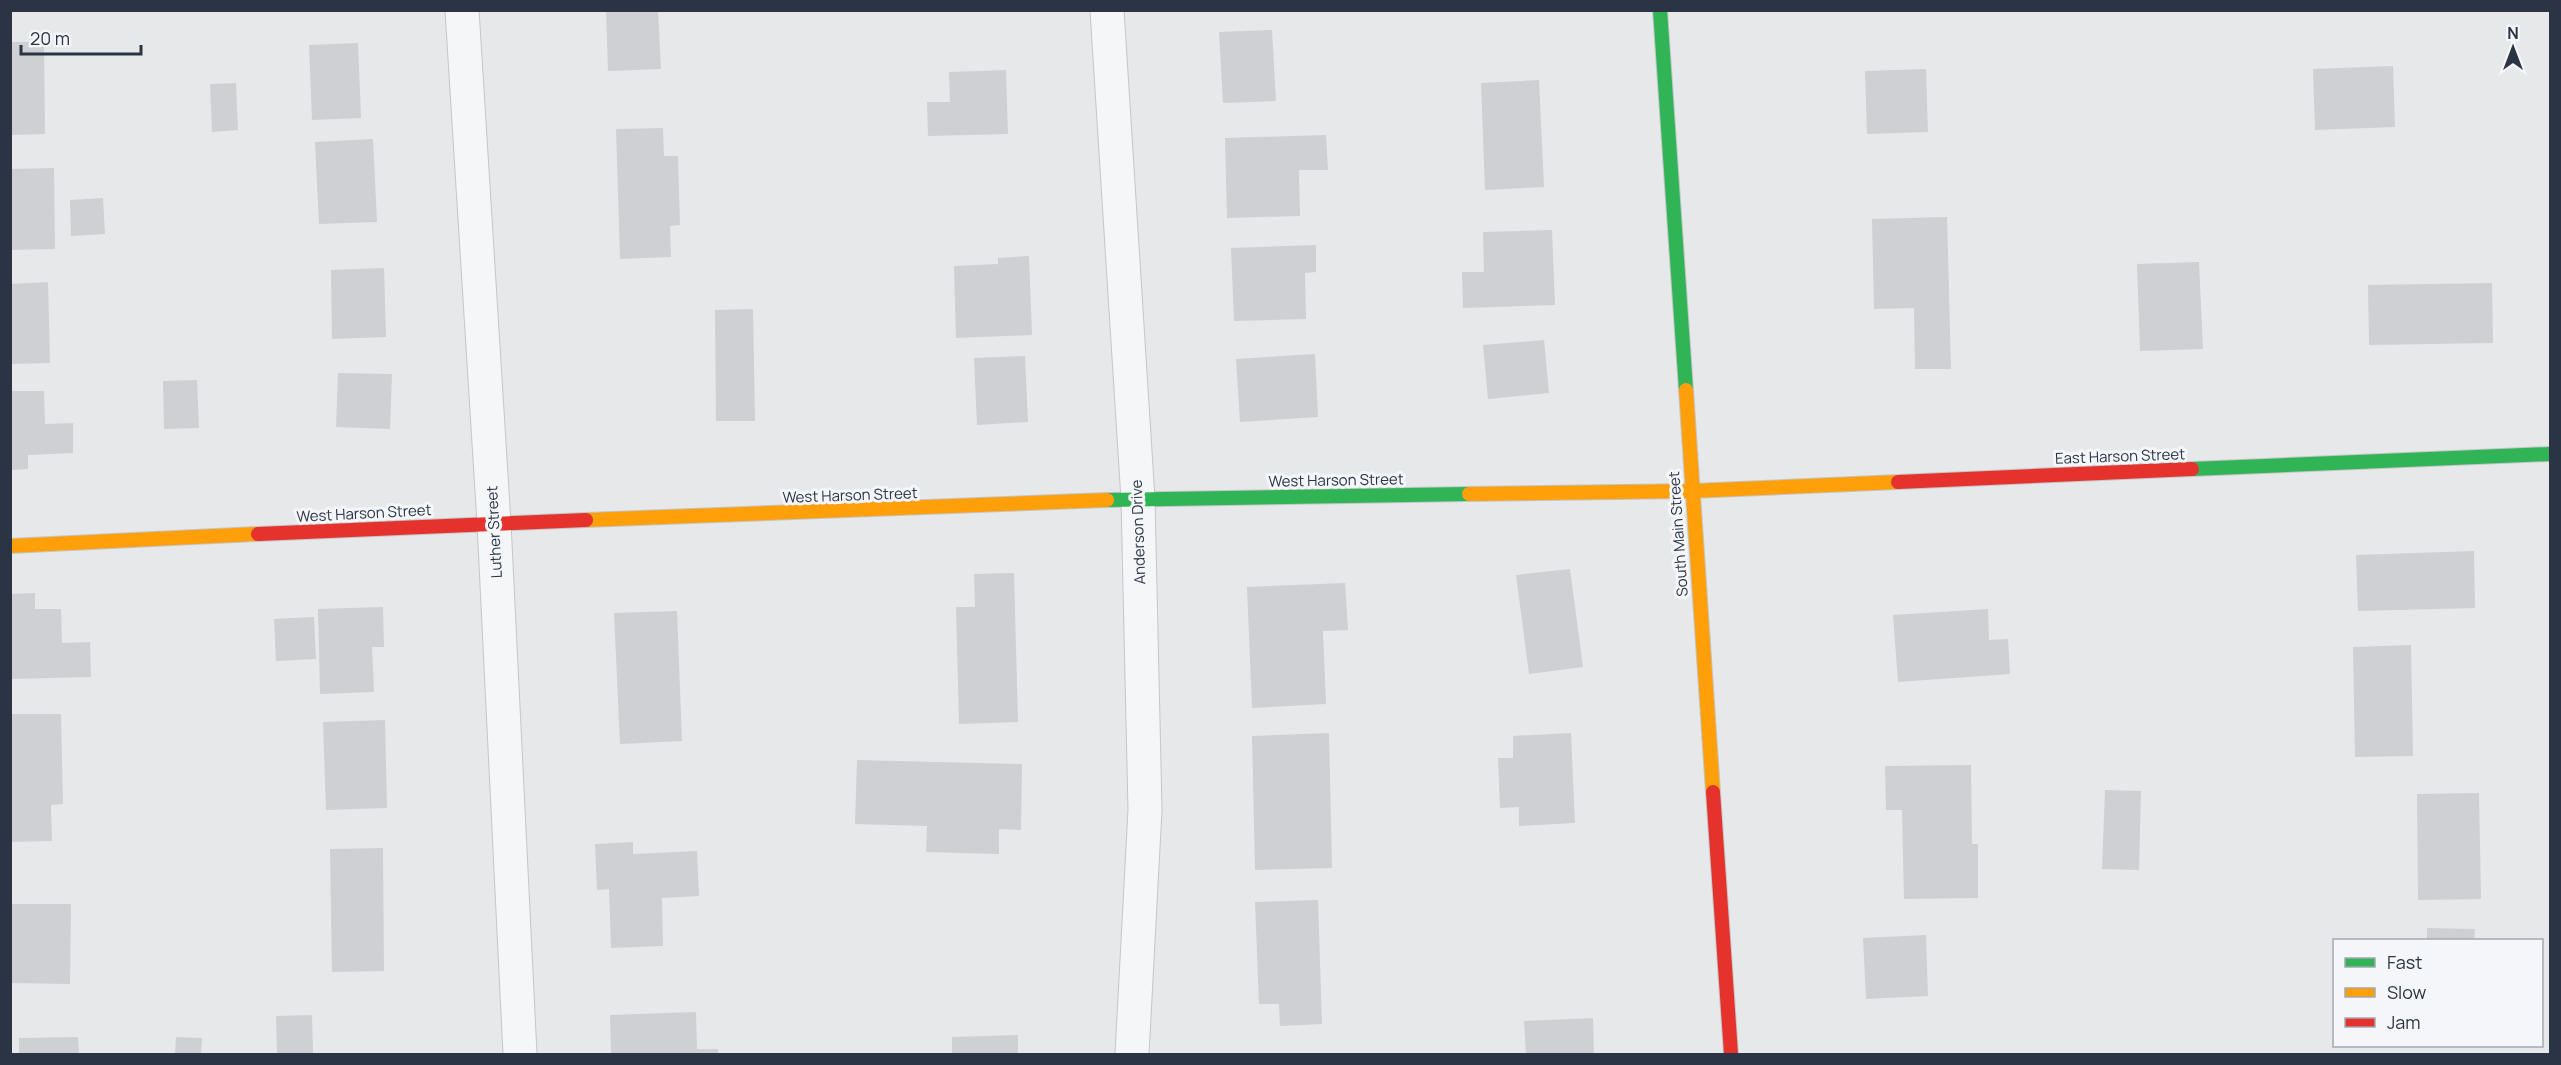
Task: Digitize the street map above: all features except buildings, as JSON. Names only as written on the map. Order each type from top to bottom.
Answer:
[{"type":"street","name":"Luther Street","points":[[462,10],[494,523],[519,1054]]},
{"type":"street","name":"Anderson Drive","points":[[1107,10],[1138,499],[1145,810],[1132,1054]]},
{"type":"street","name":"South Main Street","points":[[1660,10],[1731,1054]]},
{"type":"street","name":"East Harson Street","points":[[1692,491],[2550,454]]},
{"type":"street","name":"West Harson Street","points":[[10,546],[494,523],[1138,499],[1692,491]]},
{"type":"traffic: fast","points":[[1660,10],[1686,390]]},
{"type":"traffic: fast","points":[[2192,469],[2550,454]]},
{"type":"traffic: fast","points":[[1107,500],[1469,494]]},
{"type":"traffic: slow","points":[[1686,390],[1713,792]]},
{"type":"traffic: slow","points":[[1469,494],[1692,491],[1898,482]]},
{"type":"traffic: slow","points":[[586,520],[1107,500]]},
{"type":"traffic: slow","points":[[10,546],[258,534]]},
{"type":"traffic: jam","points":[[1898,482],[2192,469]]},
{"type":"traffic: jam","points":[[258,534],[586,520]]},
{"type":"traffic: jam","points":[[1713,792],[1731,1054]]}]
